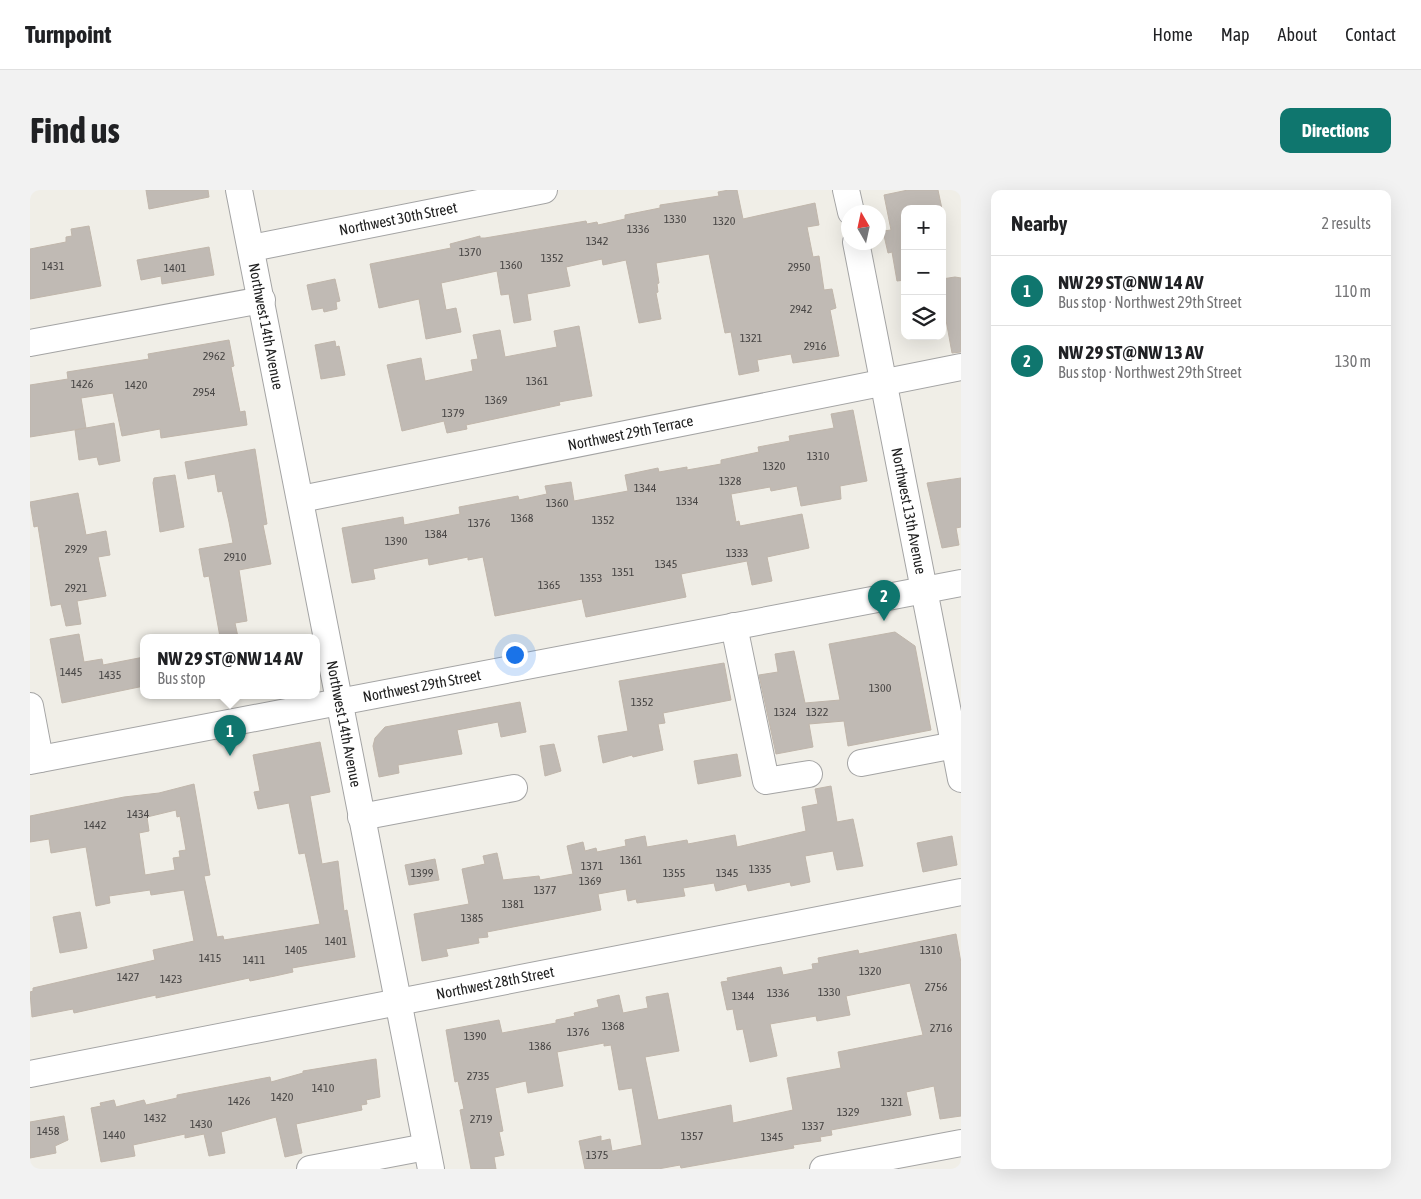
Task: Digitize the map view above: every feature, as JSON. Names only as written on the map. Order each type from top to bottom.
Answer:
[{"type":"street","name":"Northwest 14th Avenue","points":[[240,190],[428,1158]]},
{"type":"street","name":"Northwest 30th Street","points":[[252,248],[544,190]]},
{"type":"street","points":[[846,190],[849,205]]},
{"type":"street","name":"Northwest 13th Avenue","points":[[858,250],[957,749],[961,779]]},
{"type":"street","points":[[30,343],[262,300]]},
{"type":"street","name":"Northwest 29th Terrace","points":[[301,499],[961,367]]},
{"type":"street","name":"Northwest 29th Street","points":[[35,760],[961,583]]},
{"type":"street","points":[[734,626],[766,781],[808,774]]},
{"type":"street","points":[[30,706],[35,760]]},
{"type":"street","points":[[861,763],[957,749]]},
{"type":"street","points":[[361,816],[514,788]]},
{"type":"street","name":"Northwest 28th Street","points":[[30,1074],[398,1004],[961,892]]},
{"type":"street","points":[[823,1169],[961,1143]]},
{"type":"street","points":[[310,1169],[428,1158]]},
{"type":"building","points":[[146,190],[208,190],[209,197],[149,209]]},
{"type":"building","points":[[737,190],[743,219],[815,203],[819,225],[807,227],[813,257],[819,256],[824,290],[832,289],[836,308],[830,310],[839,356],[793,363],[791,354],[757,360],[759,371],[739,375],[731,332],[725,333],[709,254],[656,263],[659,283],[657,284],[658,292],[656,293],[661,319],[639,323],[626,260],[603,265],[602,259],[566,267],[570,286],[527,294],[531,320],[514,323],[509,294],[501,295],[497,271],[441,283],[446,310],[456,308],[461,332],[426,339],[419,299],[379,308],[370,264],[451,248],[450,244],[480,236],[480,238],[485,238],[586,221],[587,224],[597,222],[598,225],[625,219],[625,215],[660,208],[660,205],[719,196],[718,192]]},
{"type":"building","points":[[908,190],[938,190],[941,205],[901,205],[901,280],[897,281],[892,252],[888,253],[886,244],[886,231],[891,230],[884,195]]},
{"type":"building","points":[[89,226],[101,286],[30,299],[30,249],[66,242],[66,237],[72,236],[71,229]]},
{"type":"building","points":[[209,247],[214,275],[162,284],[161,276],[141,280],[137,260]]},
{"type":"building","points":[[946,278],[961,278],[961,352],[952,353],[946,320]]},
{"type":"building","points":[[335,279],[340,301],[336,302],[337,309],[324,312],[323,308],[312,310],[307,285]]},
{"type":"building","points":[[579,326],[592,396],[559,402],[560,405],[466,425],[467,429],[447,433],[444,421],[402,431],[387,365],[421,358],[425,381],[473,371],[471,360],[478,359],[473,335],[500,330],[505,357],[557,347],[554,331]]},
{"type":"building","points":[[229,340],[234,366],[231,367],[240,412],[245,411],[247,425],[161,438],[160,429],[122,436],[113,393],[81,398],[86,428],[30,437],[30,385],[68,379],[67,372],[149,359],[148,354]]},
{"type":"building","points":[[335,341],[336,347],[339,346],[345,375],[321,379],[315,345]]},
{"type":"building","points":[[853,410],[867,481],[840,486],[841,499],[801,506],[797,486],[771,491],[770,487],[731,494],[736,522],[739,521],[740,526],[802,514],[809,548],[767,557],[772,581],[752,585],[747,561],[681,574],[686,597],[586,617],[582,599],[495,616],[483,557],[468,560],[468,557],[429,565],[428,558],[373,569],[375,579],[352,583],[342,528],[403,517],[404,525],[460,514],[459,507],[518,496],[519,500],[547,494],[545,486],[571,482],[574,501],[628,491],[625,475],[658,468],[659,472],[687,467],[687,470],[721,464],[721,460],[759,452],[758,447],[790,441],[789,436],[834,428],[831,414]]},
{"type":"building","points":[[114,423],[120,461],[99,465],[97,457],[79,460],[75,430]]},
{"type":"building","points":[[255,449],[267,524],[263,525],[271,564],[239,570],[247,621],[235,623],[237,634],[219,634],[209,576],[204,577],[199,549],[233,543],[222,491],[218,492],[215,474],[188,479],[185,462]]},
{"type":"building","points":[[175,475],[184,527],[160,532],[153,483],[154,478]]},
{"type":"building","points":[[961,478],[961,527],[956,528],[959,545],[942,548],[927,483]]},
{"type":"building","points":[[78,493],[86,535],[106,531],[110,555],[98,557],[106,596],[77,601],[81,624],[66,626],[61,604],[51,606],[38,526],[34,527],[30,502]]},
{"type":"building","points":[[895,632],[915,646],[931,730],[848,746],[844,721],[809,724],[813,747],[776,754],[759,675],[778,672],[775,654],[794,651],[805,703],[840,700],[829,644]]},
{"type":"building","points":[[79,634],[84,662],[102,659],[103,665],[140,658],[140,687],[62,703],[50,639]]},
{"type":"building","points":[[724,663],[731,700],[663,713],[665,723],[658,724],[663,750],[633,757],[632,755],[603,763],[598,736],[628,731],[619,681]]},
{"type":"building","points":[[520,702],[526,732],[501,737],[498,722],[457,730],[462,754],[398,765],[399,773],[379,777],[373,746],[375,738],[385,727]]},
{"type":"building","points":[[320,742],[330,792],[310,796],[322,864],[338,861],[344,911],[347,910],[355,957],[292,968],[293,972],[250,981],[249,978],[156,998],[156,995],[74,1013],[73,1009],[32,1017],[30,992],[33,991],[33,988],[155,960],[153,950],[194,941],[184,890],[151,895],[150,890],[109,896],[110,903],[96,906],[86,847],[51,853],[49,839],[30,842],[30,816],[124,797],[159,793],[194,784],[210,875],[204,876],[217,937],[223,936],[224,940],[320,924],[305,853],[299,854],[289,803],[258,809],[254,792],[260,791],[253,755]],"holes":[[[176,810],[177,817],[180,816],[186,850],[179,851],[180,857],[173,858],[175,870],[145,875],[139,833],[149,831],[147,817]]]},
{"type":"building","points":[[554,744],[561,771],[545,776],[540,746]]},
{"type":"building","points":[[737,754],[741,776],[698,784],[694,761]]},
{"type":"building","points":[[831,786],[837,822],[853,819],[863,866],[837,870],[833,851],[805,856],[810,882],[791,886],[790,882],[748,891],[746,884],[716,891],[714,883],[683,888],[685,896],[637,903],[636,899],[628,901],[626,889],[598,894],[601,910],[487,932],[488,937],[478,938],[479,943],[446,949],[448,956],[422,961],[414,914],[469,904],[462,869],[485,864],[483,856],[497,853],[503,880],[539,876],[540,880],[573,874],[567,846],[583,842],[585,851],[596,848],[597,852],[626,846],[625,840],[645,836],[647,847],[687,840],[688,844],[735,835],[737,847],[806,831],[802,807],[818,804],[815,789]]},
{"type":"building","points":[[952,836],[957,865],[923,872],[917,843]]},
{"type":"building","points":[[435,859],[439,880],[409,885],[405,865]]},
{"type":"building","points":[[80,912],[87,948],[60,953],[53,917]]},
{"type":"building","points":[[956,934],[961,963],[961,1116],[940,1119],[934,1086],[906,1092],[911,1115],[831,1130],[832,1135],[820,1137],[821,1141],[793,1145],[794,1148],[681,1168],[680,1165],[658,1169],[585,1169],[579,1141],[601,1136],[601,1141],[610,1139],[612,1151],[642,1145],[632,1088],[619,1090],[611,1045],[604,1046],[604,1043],[557,1052],[563,1086],[528,1093],[526,1081],[495,1088],[503,1131],[499,1132],[504,1155],[494,1157],[496,1169],[471,1169],[460,1110],[464,1109],[458,1081],[455,1082],[446,1030],[499,1020],[502,1033],[556,1023],[556,1020],[575,1016],[574,1013],[599,1007],[597,1000],[619,995],[623,1013],[648,1008],[646,997],[668,993],[679,1051],[645,1057],[658,1120],[731,1105],[733,1123],[793,1110],[787,1078],[841,1068],[838,1052],[923,1035],[910,983],[846,996],[850,1015],[817,1021],[816,1016],[770,1024],[777,1056],[750,1062],[743,1029],[737,1030],[733,1009],[727,1010],[721,982],[728,981],[727,978],[781,967],[783,975],[813,969],[812,964],[819,963],[818,958],[858,950],[859,954]]},
{"type":"building","points":[[376,1059],[380,1097],[366,1100],[367,1104],[361,1105],[362,1110],[296,1124],[302,1153],[285,1157],[276,1117],[221,1132],[225,1153],[209,1156],[204,1134],[185,1138],[185,1134],[133,1145],[135,1156],[101,1162],[91,1108],[101,1106],[100,1103],[114,1100],[116,1107],[144,1100],[146,1105],[177,1098],[177,1095],[270,1077],[271,1082],[303,1073],[303,1071]]},
{"type":"building","points":[[64,1116],[68,1140],[55,1146],[56,1153],[30,1158],[30,1122]]},
{"type":"place","name":"NW 29 ST@NW 13 AV","points":[[884,621]]},
{"type":"place","name":"NW 29 ST@NW 14 AV","points":[[230,756]]}]
